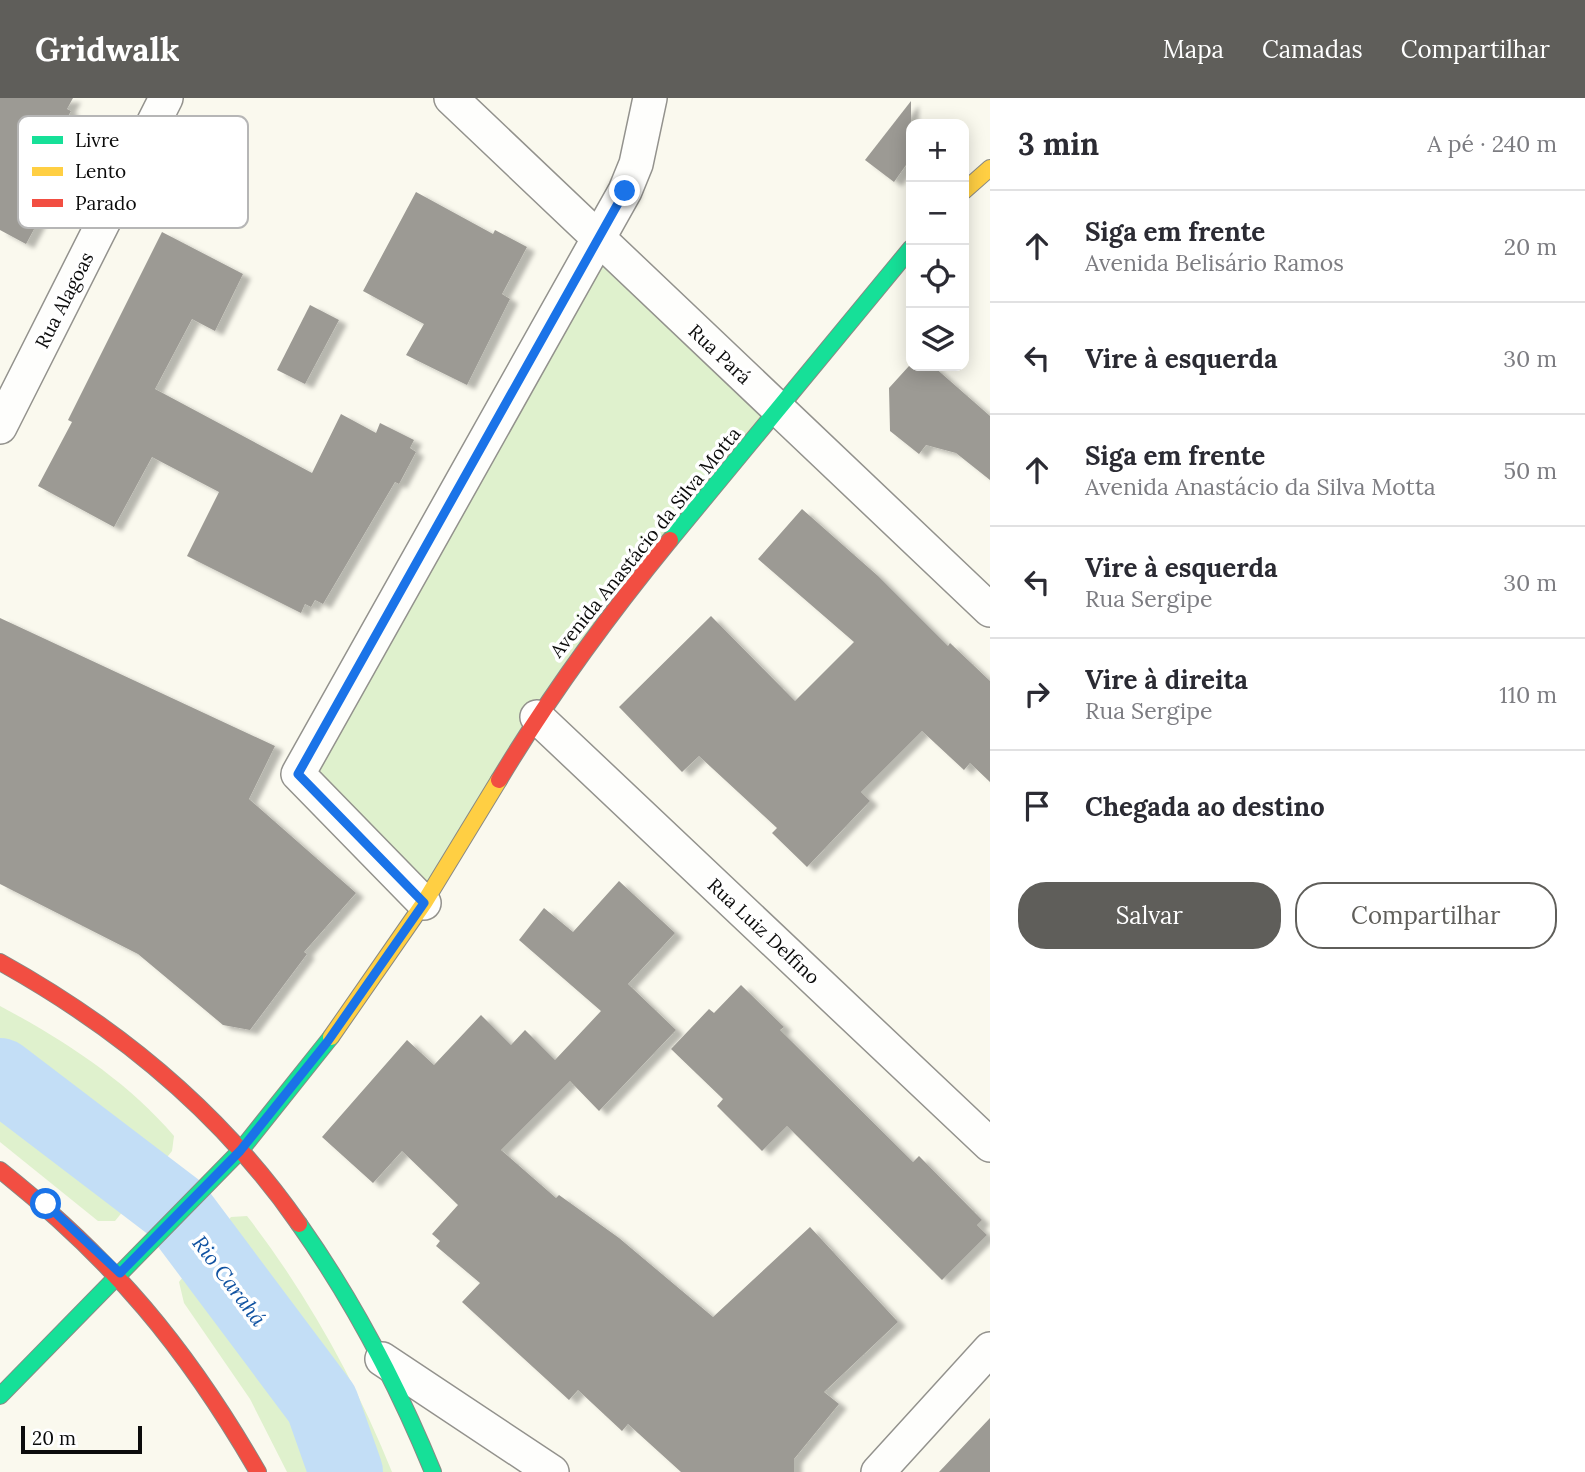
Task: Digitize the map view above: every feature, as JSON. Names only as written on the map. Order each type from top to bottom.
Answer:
[{"type":"main road","points":[[969,187],[990,168]]},
{"type":"main road","name":"Avenida Anastácio da Silva Motta","points":[[0,1396],[240,1151],[328,1041],[424,903],[537,717],[607,617],[906,254]]},
{"type":"main road","points":[[0,962],[115,1033],[175,1082],[240,1151],[292,1214],[337,1281],[382,1359],[433,1472]]},
{"type":"main road","points":[[0,1170],[46,1204],[120,1273],[165,1327],[223,1409],[258,1472]]},
{"type":"street","name":"Rua Alagoas","points":[[157,116],[166,98]]},
{"type":"street","name":"Rua Pará","points":[[451,98],[990,610]]},
{"type":"street","points":[[424,903],[298,774],[599,239],[636,164],[650,98]]},
{"type":"street","name":"Rua Alagoas","points":[[0,427],[100,228]]},
{"type":"street","name":"Rua Luiz Delfino","points":[[537,717],[990,1145]]},
{"type":"street","points":[[878,1472],[990,1349]]},
{"type":"street","points":[[382,1359],[552,1472]]},
{"type":"green space","points":[[602,252],[767,411],[425,887],[314,771]]},
{"type":"green space","points":[[0,1006],[93,1063],[136,1097],[174,1136],[172,1151],[115,1221],[98,1221],[0,1142]]},
{"type":"green space","points":[[247,1216],[289,1275],[328,1339],[346,1371],[392,1472],[287,1472],[250,1399],[184,1303],[179,1282],[231,1217]]},
{"type":"building","points":[[0,98],[73,98],[67,109],[71,111],[68,116],[18,116],[18,228],[35,228],[26,244],[0,230]]},
{"type":"building","points":[[911,101],[911,119],[906,119],[906,165],[894,182],[865,160]]},
{"type":"building","points":[[416,192],[493,234],[495,230],[527,247],[502,294],[510,299],[467,385],[406,355],[424,324],[363,291]]},
{"type":"building","points":[[162,232],[243,274],[215,331],[192,319],[155,389],[312,473],[341,414],[376,433],[380,423],[414,440],[410,448],[416,452],[399,484],[395,482],[323,604],[315,600],[311,607],[305,604],[301,613],[187,556],[219,492],[152,457],[114,527],[38,486],[72,422],[68,420]]},
{"type":"building","points":[[310,305],[339,320],[305,384],[277,370]]},
{"type":"building","points":[[906,369],[939,371],[990,416],[990,480],[956,453],[926,445],[919,454],[890,431],[889,388]]},
{"type":"building","points":[[802,509],[878,576],[948,646],[950,643],[990,681],[990,782],[970,763],[964,770],[922,731],[861,792],[870,801],[807,867],[772,833],[777,828],[699,756],[682,772],[619,707],[711,616],[795,701],[854,642],[758,559]]},
{"type":"building","points":[[0,618],[275,746],[249,799],[356,893],[304,952],[307,954],[250,1030],[223,1025],[138,954],[0,884]]},
{"type":"building","points":[[619,881],[675,933],[628,984],[676,1030],[599,1111],[570,1081],[501,1150],[556,1198],[559,1195],[619,1238],[713,1317],[810,1227],[898,1322],[824,1392],[839,1404],[794,1459],[794,1472],[681,1472],[628,1424],[622,1431],[578,1390],[569,1400],[462,1302],[480,1283],[436,1246],[440,1241],[432,1234],[458,1205],[402,1151],[373,1183],[322,1137],[407,1040],[434,1065],[481,1015],[511,1045],[525,1030],[555,1060],[601,1011],[519,940],[544,908],[573,932]]},
{"type":"building","points":[[741,985],[784,1027],[780,1030],[913,1162],[919,1156],[982,1220],[977,1225],[987,1235],[942,1280],[787,1126],[762,1151],[717,1106],[723,1099],[671,1049],[709,1009],[714,1013]]},
{"type":"building","points":[[990,1418],[990,1472],[939,1472]]},
{"type":"waterway","name":"Rio Carahá","points":[[0,1075],[176,1209],[322,1404],[346,1472]]},
{"type":"traffic: fast","points":[[670,540],[906,254]]},
{"type":"traffic: fast","points":[[0,1396],[240,1151],[331,1037]]},
{"type":"traffic: fast","points":[[299,1224],[338,1283],[373,1344],[405,1407],[433,1472]]},
{"type":"traffic: slow","points":[[969,187],[990,168]]},
{"type":"traffic: slow","points":[[331,1037],[424,903],[499,780]]},
{"type":"traffic: jam","points":[[499,780],[580,657],[670,540]]},
{"type":"traffic: jam","points":[[0,962],[86,1015],[165,1076],[236,1145],[269,1183],[299,1224]]},
{"type":"traffic: jam","points":[[0,1170],[78,1238],[144,1308],[175,1345],[203,1385],[258,1472]]},
{"type":"route","points":[[46,1204],[120,1273],[240,1151],[328,1041],[424,903],[298,774],[625,191]]}]
